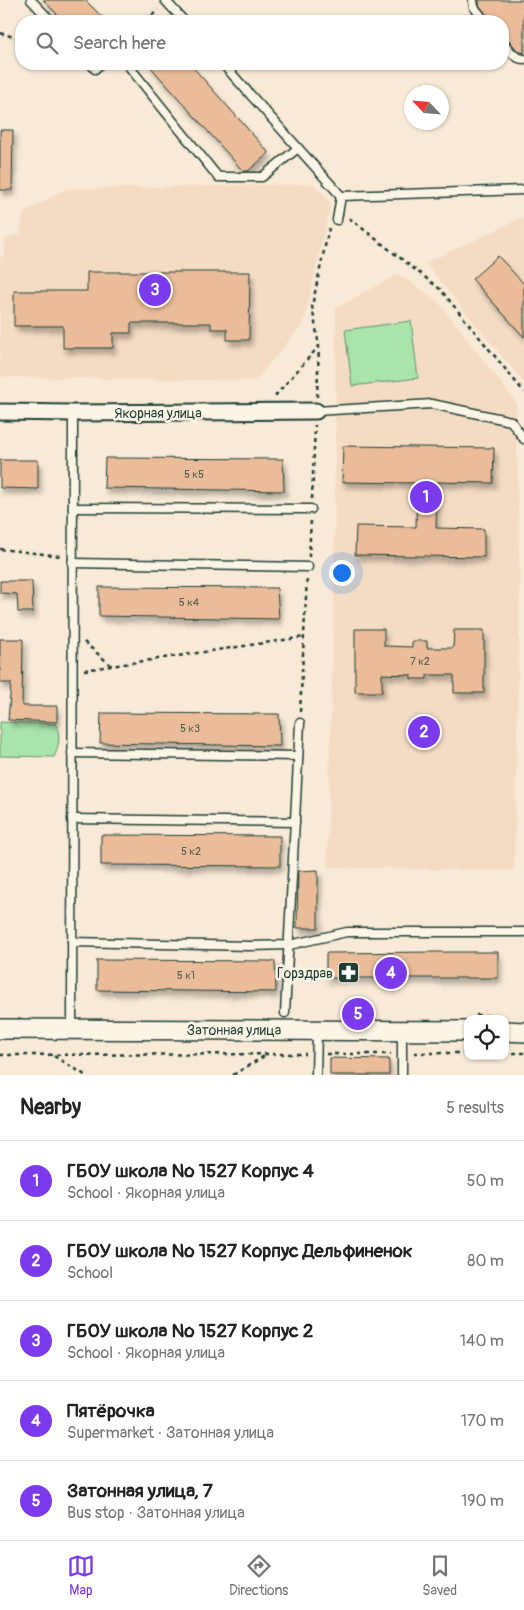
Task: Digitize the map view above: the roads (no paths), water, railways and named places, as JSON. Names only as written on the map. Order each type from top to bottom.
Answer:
[{"type":"street","name":"Якорная улица","points":[[0,412],[73,414],[316,412]]},
{"type":"street","name":"Затонная улица","points":[[0,1029],[464,1031]]},
{"type":"street","points":[[509,1032],[524,1032]]},
{"type":"lane","points":[[31,0],[45,15]]},
{"type":"lane","points":[[473,0],[474,7],[481,15]]},
{"type":"lane","points":[[166,1],[179,15]]},
{"type":"lane","points":[[509,49],[521,60],[524,59]]},
{"type":"lane","points":[[132,70],[218,177],[262,177],[298,148]]},
{"type":"lane","points":[[228,70],[341,196],[337,220]]},
{"type":"lane","points":[[341,196],[524,190]]},
{"type":"lane","points":[[316,412],[432,404],[512,421],[524,439]]},
{"type":"lane","points":[[72,1029],[73,414]]},
{"type":"lane","points":[[72,508],[311,509]]},
{"type":"lane","points":[[72,560],[308,567]]},
{"type":"lane","points":[[285,1013],[300,723]]},
{"type":"lane","points":[[72,753],[298,756]]},
{"type":"lane","points":[[72,819],[295,822]]},
{"type":"lane","points":[[72,942],[240,946],[289,945],[347,932],[524,932]]},
{"type":"lane","points":[[316,1075],[317,1031]]},
{"type":"lane","points":[[402,1031],[402,1075]]},
{"type":"place","name":"ГБОУ школа № 1527 Корпус 2","points":[[155,290]]},
{"type":"place","name":"ГБОУ школа № 1527 Корпус 4","points":[[426,497]]},
{"type":"place","name":"ГБОУ школа № 1527 Корпус Дельфиненок","points":[[424,732]]},
{"type":"place","name":"Горздрав","points":[[349,973]]},
{"type":"place","name":"Пятёрочка","points":[[391,973]]},
{"type":"place","name":"Затонная улица, 7","points":[[358,1014]]}]
